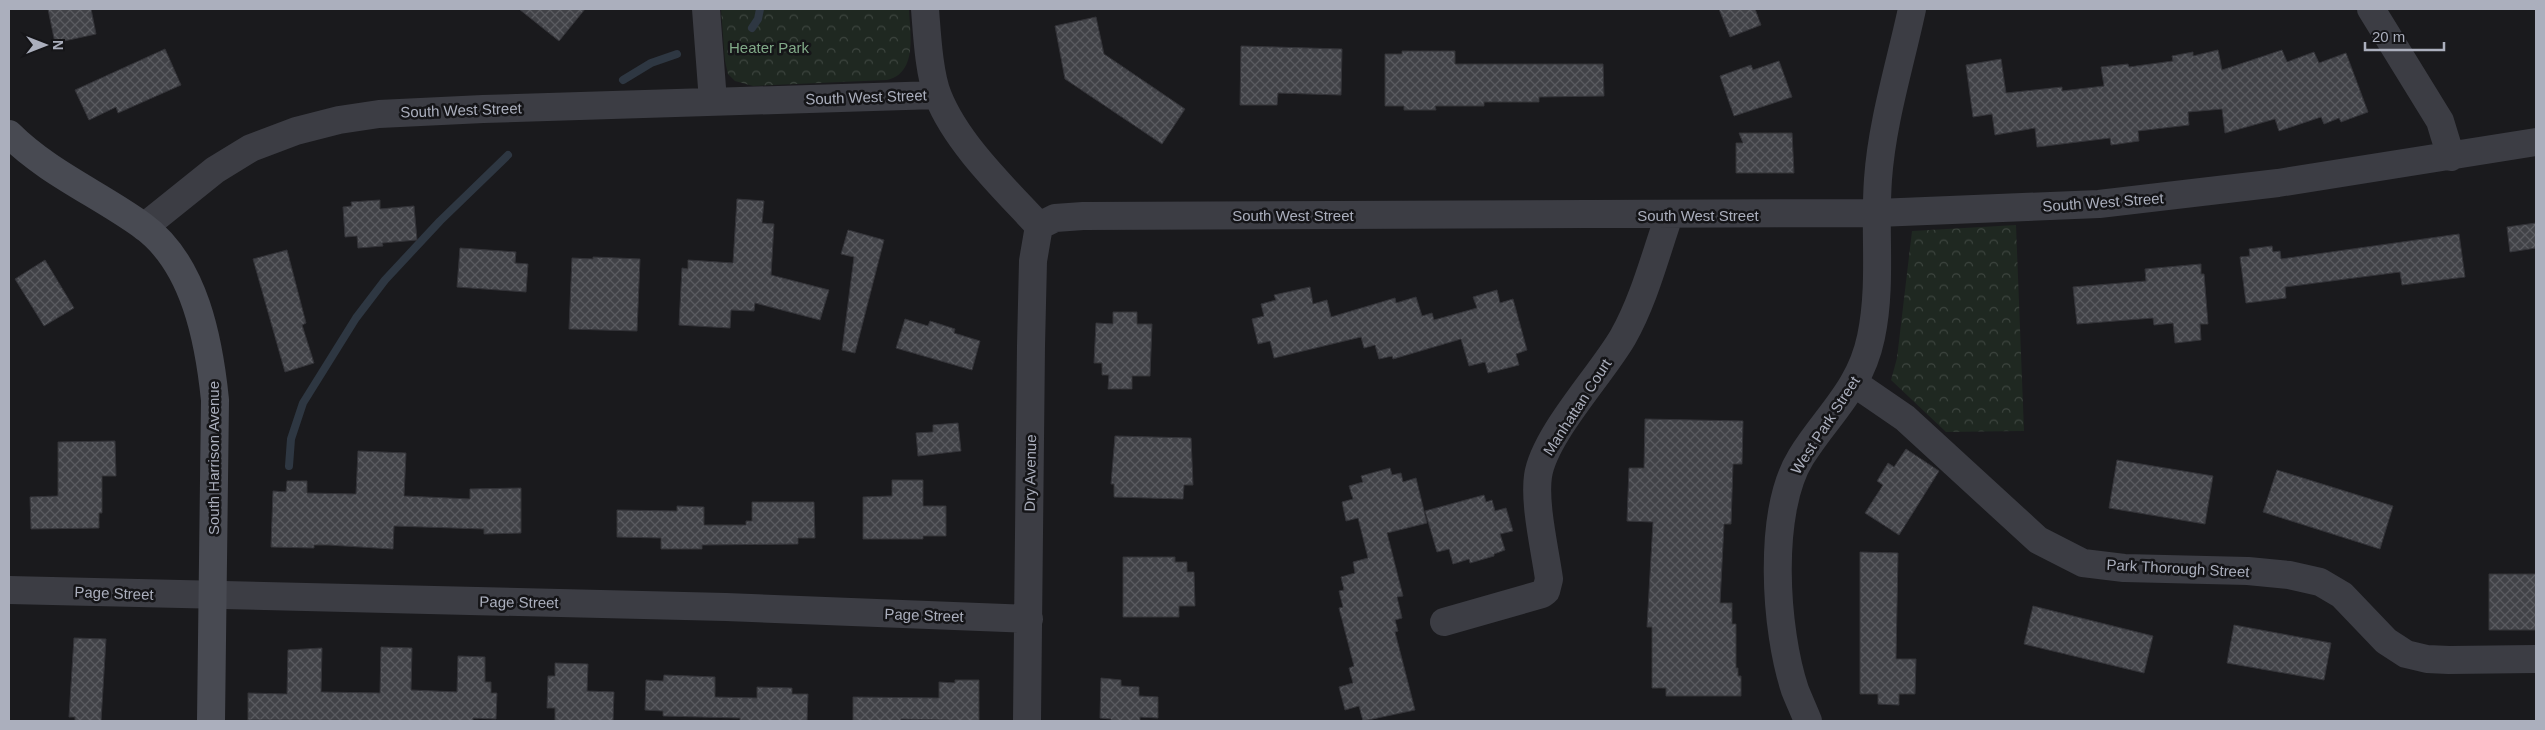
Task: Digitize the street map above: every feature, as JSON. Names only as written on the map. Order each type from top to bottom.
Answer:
[{"type":"street","points":[[706,9],[713,101]]},
{"type":"street","points":[[925,9],[937,94]]},
{"type":"street","name":"West Park Street","points":[[1808,721],[1793,681],[1782,628],[1780,573],[1781,516],[1792,472],[1854,383],[1871,339],[1876,307],[1876,214],[1880,152],[1912,9]]},
{"type":"street","points":[[2371,9],[2440,121],[2452,156]]},
{"type":"street","name":"South West Street","points":[[144,227],[215,170],[251,148],[296,131],[339,120],[393,113],[713,101],[937,94],[949,119],[974,153],[1039,226],[1055,218],[1083,216],[1876,214],[2106,204],[2278,183],[2536,142]]},
{"type":"street","name":"South Harrison Avenue","points":[[9,134],[56,171],[144,227],[166,249],[181,272],[195,303],[212,371],[215,451],[211,595],[211,721]]},
{"type":"street","name":"Manhattan Court","points":[[1444,622],[1546,591],[1549,579],[1538,494],[1538,478],[1541,463],[1555,437],[1623,337],[1640,303],[1669,216]]},
{"type":"street","name":"Dry Avenue","points":[[1027,721],[1033,278],[1036,236],[1039,226]]},
{"type":"street","name":"Park Thorough Street","points":[[1854,383],[1905,418],[2038,540],[2083,563],[2124,568],[2248,571],[2289,575],[2320,582],[2342,594],[2386,642],[2406,654],[2427,659],[2449,660],[2536,659]]},
{"type":"street","name":"Page Street","points":[[9,590],[735,607],[1029,619]]},
{"type":"green space","name":"Heater Park","points":[[721,9],[909,9],[911,40],[908,61],[904,69],[897,76],[887,80],[753,86],[735,81],[728,74],[725,61]]},
{"type":"green space","points":[[2016,225],[2024,431],[1946,432],[1891,380],[1897,358],[1912,231]]},
{"type":"building","points":[[48,9],[91,9],[96,34],[55,43]]},
{"type":"building","points":[[519,9],[585,9],[559,41]]},
{"type":"building","points":[[1719,9],[1755,9],[1761,25],[1730,37]]},
{"type":"building","points":[[1096,17],[1104,54],[1185,109],[1162,144],[1065,79],[1055,26]]},
{"type":"building","points":[[1241,46],[1342,49],[1341,95],[1278,93],[1277,105],[1240,105]]},
{"type":"building","points":[[165,49],[181,85],[118,113],[116,107],[89,120],[75,90]]},
{"type":"building","points":[[2218,50],[2222,70],[2282,50],[2287,62],[2314,52],[2319,63],[2346,53],[2368,112],[2341,122],[2339,118],[2324,124],[2321,117],[2279,131],[2275,119],[2225,133],[2222,109],[2188,112],[2189,125],[2138,131],[2139,141],[2111,145],[2110,138],[2037,147],[2035,128],[1995,135],[1992,114],[1973,117],[1966,65],[2001,59],[2006,93],[2062,87],[2062,91],[2104,86],[2101,67],[2128,64],[2129,67],[2173,61],[2172,56],[2193,52],[2193,56]]},
{"type":"building","points":[[1402,51],[1455,51],[1455,64],[1603,64],[1604,96],[1539,97],[1539,102],[1484,102],[1484,106],[1435,106],[1436,110],[1404,110],[1404,106],[1385,106],[1385,54],[1402,54]]},
{"type":"building","points":[[1779,61],[1792,97],[1734,116],[1720,76],[1751,65],[1753,70]]},
{"type":"building","points":[[1739,133],[1792,133],[1794,173],[1736,173],[1736,143],[1743,143]]},
{"type":"building","points":[[737,199],[764,201],[762,223],[774,224],[771,275],[829,290],[820,320],[755,303],[754,311],[731,310],[730,328],[679,325],[682,268],[688,269],[688,260],[733,263]]},
{"type":"building","points":[[380,200],[380,209],[414,206],[417,240],[382,243],[383,246],[358,248],[357,236],[345,237],[343,207],[352,206],[351,202]]},
{"type":"building","points":[[2536,223],[2536,248],[2510,252],[2507,227]]},
{"type":"building","points":[[848,230],[884,240],[855,353],[842,350],[854,257],[841,254]]},
{"type":"building","points":[[2459,234],[2465,277],[2402,285],[2400,272],[2285,287],[2286,298],[2246,303],[2240,257],[2250,256],[2249,249],[2272,246],[2273,252],[2280,251],[2281,259]]},
{"type":"building","points":[[460,248],[516,252],[515,263],[528,264],[526,292],[457,287]]},
{"type":"building","points":[[287,250],[306,323],[302,325],[314,363],[285,372],[253,259]]},
{"type":"building","points":[[593,257],[640,259],[637,331],[569,329],[572,258],[593,259]]},
{"type":"building","points":[[45,260],[74,308],[44,326],[15,279]]},
{"type":"building","points":[[2201,264],[2201,274],[2204,274],[2208,324],[2200,324],[2201,340],[2175,343],[2173,323],[2154,325],[2153,318],[2077,324],[2073,287],[2146,281],[2145,269]]},
{"type":"building","points":[[1310,287],[1313,304],[1327,300],[1331,317],[1395,298],[1396,303],[1416,297],[1422,316],[1432,313],[1434,320],[1477,308],[1473,297],[1497,290],[1500,303],[1513,299],[1527,350],[1516,354],[1519,365],[1488,373],[1485,362],[1469,366],[1461,339],[1393,359],[1392,356],[1379,359],[1375,345],[1364,348],[1361,337],[1274,358],[1270,341],[1258,344],[1252,319],[1264,316],[1261,304],[1276,300],[1274,295]]},
{"type":"building","points":[[1113,312],[1137,312],[1137,324],[1152,324],[1150,376],[1132,376],[1132,389],[1108,389],[1109,375],[1102,375],[1102,363],[1094,363],[1096,323],[1113,324]]},
{"type":"building","points":[[905,319],[928,326],[930,321],[955,329],[954,333],[980,341],[972,370],[896,348]]},
{"type":"building","points":[[1645,419],[1743,421],[1742,464],[1733,464],[1731,524],[1724,524],[1720,603],[1732,603],[1732,624],[1736,624],[1736,668],[1738,668],[1738,676],[1741,676],[1741,696],[1666,696],[1666,688],[1652,688],[1652,627],[1647,627],[1653,522],[1627,521],[1629,468],[1644,468]]},
{"type":"building","points":[[958,423],[961,451],[918,456],[916,433],[933,432],[933,425]]},
{"type":"building","points":[[1115,436],[1191,438],[1193,485],[1184,485],[1183,499],[1114,497],[1114,484],[1111,484]]},
{"type":"building","points":[[115,441],[116,476],[102,476],[102,513],[99,513],[99,528],[31,529],[30,497],[58,496],[58,442]]},
{"type":"building","points":[[1906,449],[1939,471],[1899,535],[1865,513],[1883,485],[1877,481],[1888,463],[1894,467]]},
{"type":"building","points":[[358,451],[406,453],[404,496],[470,499],[470,489],[521,488],[521,533],[484,534],[484,529],[394,526],[393,549],[329,545],[314,545],[314,548],[271,547],[273,491],[286,492],[287,481],[307,481],[307,493],[356,494]]},
{"type":"building","points":[[2117,460],[2213,476],[2205,524],[2109,508]]},
{"type":"building","points":[[1390,468],[1392,475],[1401,473],[1403,482],[1416,478],[1427,523],[1387,533],[1403,596],[1397,597],[1402,618],[1395,620],[1398,631],[1395,632],[1415,710],[1363,721],[1359,706],[1345,710],[1339,687],[1353,683],[1349,668],[1354,666],[1339,608],[1343,607],[1339,591],[1344,590],[1341,577],[1355,573],[1353,562],[1368,558],[1358,518],[1346,521],[1342,502],[1353,499],[1349,486],[1363,482],[1361,476]]},
{"type":"building","points":[[2277,470],[2393,506],[2380,549],[2263,512]]},
{"type":"building","points":[[892,480],[923,480],[923,506],[946,506],[946,536],[923,536],[923,539],[863,539],[863,497],[892,496]]},
{"type":"building","points":[[1484,495],[1486,502],[1492,500],[1495,511],[1506,508],[1513,531],[1500,534],[1505,550],[1494,554],[1494,556],[1470,563],[1469,559],[1453,564],[1449,549],[1437,552],[1425,511]]},
{"type":"building","points":[[752,502],[814,502],[815,538],[798,538],[798,544],[702,545],[702,549],[661,549],[661,538],[617,537],[617,510],[677,511],[677,506],[704,507],[704,525],[746,525],[746,521],[752,521]]},
{"type":"building","points":[[1860,552],[1898,553],[1896,659],[1916,659],[1915,694],[1899,694],[1899,705],[1878,704],[1878,694],[1860,694]]},
{"type":"building","points":[[1123,557],[1175,557],[1175,562],[1187,562],[1187,572],[1194,572],[1195,606],[1179,606],[1179,617],[1123,617]]},
{"type":"building","points":[[2489,574],[2536,574],[2536,630],[2489,630]]},
{"type":"building","points":[[2033,606],[2153,636],[2144,673],[2024,644]]},
{"type":"building","points":[[2234,625],[2331,643],[2324,680],[2227,663]]},
{"type":"building","points":[[74,638],[106,639],[101,721],[75,721],[75,717],[69,717]]},
{"type":"building","points":[[381,647],[412,648],[411,690],[457,692],[458,656],[485,657],[485,682],[491,682],[491,693],[497,693],[496,719],[473,718],[473,721],[248,720],[248,693],[287,694],[288,650],[322,648],[321,692],[380,693]]},
{"type":"building","points":[[555,663],[588,664],[587,691],[614,692],[613,721],[555,721],[555,708],[547,708],[548,676],[555,676]]},
{"type":"building","points":[[664,675],[715,677],[715,697],[757,698],[757,687],[792,688],[792,694],[808,694],[807,721],[740,721],[740,718],[663,716],[663,711],[645,710],[646,680],[663,681]]},
{"type":"building","points":[[1101,678],[1121,680],[1121,686],[1139,687],[1139,696],[1158,697],[1158,718],[1140,717],[1140,721],[1111,721],[1111,719],[1100,718]]},
{"type":"building","points":[[955,680],[979,680],[979,721],[901,719],[901,721],[853,721],[853,697],[939,698],[939,682],[955,683]]},
{"type":"waterway","points":[[752,28],[758,19],[760,9]]},
{"type":"waterway","points":[[623,80],[651,63],[677,54]]},
{"type":"waterway","points":[[289,466],[291,439],[303,403],[356,318],[385,280],[440,221],[508,155]]}]
